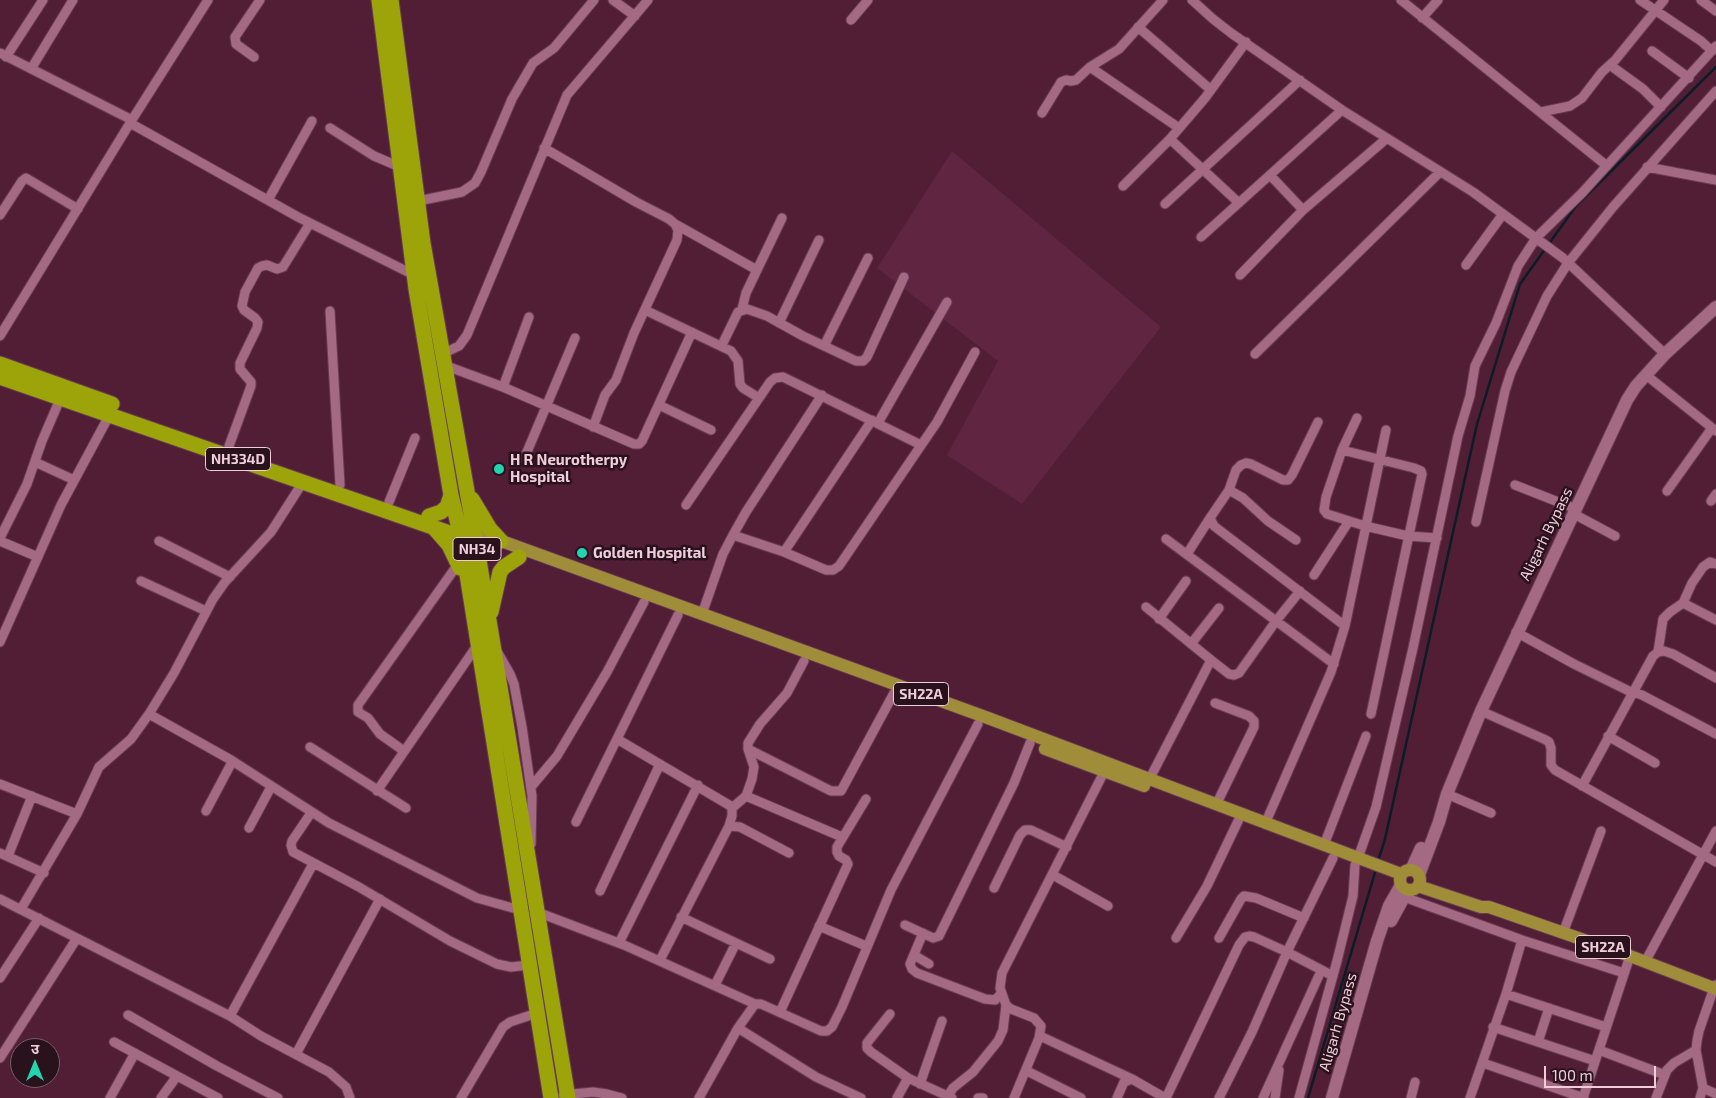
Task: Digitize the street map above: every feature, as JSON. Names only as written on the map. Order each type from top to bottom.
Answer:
[{"type":"highway","name":"NH34","points":[[379,0],[414,275],[451,495],[467,534],[489,625],[485,644],[520,910],[551,1098]]},
{"type":"highway","name":"NH34","points":[[392,0],[423,244],[466,486],[470,590],[485,644],[530,874],[568,1096]]},
{"type":"highway","name":"NH334D","points":[[0,364],[303,482],[431,521],[467,534]]},
{"type":"highway","name":"NH334D","points":[[0,377],[110,414],[136,418],[229,446],[389,502],[431,521]]},
{"type":"highway","points":[[466,486],[487,523],[501,541]]},
{"type":"highway","points":[[451,495],[447,508],[431,521],[450,545],[470,590]]},
{"type":"highway","points":[[489,625],[500,572],[519,557]]},
{"type":"main road","name":"Aligarh Bypass","points":[[1332,1098],[1377,940],[1389,906],[1406,880],[1446,797],[1481,710],[1516,632],[1627,400],[1665,354],[1716,307]]},
{"type":"main road","name":"SH22A","points":[[467,534],[501,541],[988,718],[1333,858],[1361,863]]},
{"type":"main road","name":"SH22A","points":[[467,534],[519,557],[894,693],[1104,772],[1147,783],[1216,805],[1239,819],[1265,824],[1324,845],[1361,863],[1406,880],[1481,907],[1489,907],[1715,987]]},
{"type":"street","points":[[43,0],[3,55],[131,122],[310,223],[414,275]]},
{"type":"street","points":[[30,69],[73,0]]},
{"type":"street","points":[[0,336],[208,0]]},
{"type":"street","points":[[254,57],[236,44],[235,36],[260,0]]},
{"type":"street","points":[[418,201],[462,192],[475,183],[482,172],[512,99],[533,62],[554,48],[594,0]]},
{"type":"street","points":[[613,0],[634,16]]},
{"type":"street","points":[[648,0],[567,95],[467,335],[459,346],[444,359],[593,427],[628,442],[639,444],[692,332]]},
{"type":"street","points":[[851,20],[868,0]]},
{"type":"street","points":[[1042,114],[1061,82],[1066,80],[1074,81],[1090,67],[1119,49],[1163,0]]},
{"type":"street","points":[[1192,0],[1212,19],[1342,110],[1473,192],[1566,260],[1665,354]]},
{"type":"street","points":[[1400,0],[1608,166]]},
{"type":"street","points":[[1422,18],[1436,0]]},
{"type":"street","points":[[1299,1098],[1333,976],[1376,807],[1437,538],[1458,436],[1470,396],[1475,366],[1496,322],[1518,266],[1538,240],[1714,49],[1641,0]]},
{"type":"street","points":[[1541,112],[1570,106],[1582,98],[1664,0]]},
{"type":"street","points":[[1701,0],[1716,11]]},
{"type":"street","points":[[1138,27],[1211,90]]},
{"type":"street","points":[[1124,186],[1170,139],[1211,90],[1246,42]]},
{"type":"street","points":[[1652,51],[1689,78]]},
{"type":"street","points":[[1613,62],[1614,68],[1643,89],[1661,107]]},
{"type":"street","points":[[1090,67],[1179,128]]},
{"type":"street","points":[[1165,204],[1300,80]]},
{"type":"street","points":[[1476,522],[1505,391],[1511,372],[1566,260],[1716,91]]},
{"type":"street","points":[[1201,237],[1342,110]]},
{"type":"street","points":[[268,200],[312,122]]},
{"type":"street","points":[[330,128],[374,156],[400,167]]},
{"type":"street","points":[[1170,139],[1239,203]]},
{"type":"street","points":[[1240,275],[1303,210],[1386,139]]},
{"type":"street","points":[[544,148],[757,270]]},
{"type":"street","points":[[1648,167],[1716,180]]},
{"type":"street","points":[[1255,354],[1440,172]]},
{"type":"street","points":[[1270,175],[1303,210]]},
{"type":"street","points":[[0,216],[22,181],[26,178],[78,209]]},
{"type":"street","points":[[1466,265],[1503,214]]},
{"type":"street","points":[[722,345],[738,312],[742,309],[746,293],[782,218]]},
{"type":"street","points":[[229,446],[251,386],[251,382],[240,369],[240,363],[258,322],[242,306],[245,292],[258,268],[267,265],[277,269],[283,267],[310,223]]},
{"type":"street","points":[[593,427],[605,395],[616,380],[634,333],[677,240],[678,230],[675,224]]},
{"type":"street","points":[[779,323],[819,240]]},
{"type":"street","points":[[824,346],[868,258]]},
{"type":"street","points":[[742,309],[747,308],[856,361],[863,361],[868,357],[904,277]]},
{"type":"street","points":[[784,552],[875,422],[947,302]]},
{"type":"street","points":[[645,310],[722,345],[736,356],[740,384],[759,398]]},
{"type":"street","points":[[330,311],[340,485]]},
{"type":"street","points":[[503,387],[529,317]]},
{"type":"street","points":[[524,459],[575,338]]},
{"type":"street","points":[[733,535],[784,552],[820,568],[833,570],[839,566],[942,413],[976,352]]},
{"type":"street","points":[[1646,375],[1714,429],[1667,491]]},
{"type":"street","points":[[686,505],[770,382],[782,376],[921,445]]},
{"type":"street","points":[[702,614],[733,535],[822,395]]},
{"type":"street","points":[[38,557],[0,540],[26,484],[61,397]]},
{"type":"street","points":[[659,405],[712,430]]},
{"type":"street","points":[[0,642],[61,505],[110,414]]},
{"type":"street","points":[[1357,418],[1342,450],[1326,497],[1324,510],[1327,514],[1365,526],[1408,536],[1437,538]]},
{"type":"street","points":[[1187,554],[1229,490],[1236,470],[1246,463],[1252,464],[1283,480],[1288,480],[1318,422]]},
{"type":"street","points":[[1265,824],[1334,664],[1344,626],[1386,430]]},
{"type":"street","points":[[389,502],[415,438]]},
{"type":"street","points":[[1342,450],[1414,468],[1421,471],[1422,478],[1371,714]]},
{"type":"street","points":[[35,462],[74,480]]},
{"type":"street","points":[[21,909],[44,873],[77,814],[99,767],[131,739],[149,714],[174,673],[213,599],[230,577],[271,532],[303,482]]},
{"type":"street","points":[[1516,485],[1575,511],[1615,536]]},
{"type":"street","points":[[1229,490],[1243,498],[1268,521],[1296,540]]},
{"type":"street","points":[[1210,518],[1214,526],[1300,590],[1344,626]]},
{"type":"street","points":[[1314,575],[1349,521]]},
{"type":"street","points":[[1166,540],[1334,664]]},
{"type":"street","points":[[159,541],[230,577]]},
{"type":"street","points":[[1658,652],[1663,619],[1683,603],[1692,583],[1703,567],[1710,562],[1716,564]]},
{"type":"street","points":[[404,751],[380,734],[368,718],[358,712],[358,705],[458,564]]},
{"type":"street","points":[[140,581],[206,611]]},
{"type":"street","points":[[1159,619],[1186,581]]},
{"type":"street","points":[[1146,607],[1210,660],[1229,674],[1234,675],[1239,673],[1276,620],[1300,590]]},
{"type":"street","points":[[531,787],[557,756],[607,672],[644,602]]},
{"type":"street","points":[[1683,603],[1716,620]]},
{"type":"street","points":[[1191,644],[1219,608]]},
{"type":"street","points":[[576,822],[678,614]]},
{"type":"street","points":[[1516,632],[1574,664],[1642,695],[1716,734]]},
{"type":"street","points":[[377,791],[404,751],[485,644],[510,674],[514,684],[531,787],[530,874]]},
{"type":"street","points":[[1582,786],[1608,736],[1634,693],[1650,660],[1658,652],[1664,651],[1672,654],[1716,678]]},
{"type":"street","points":[[660,960],[729,826],[732,808],[746,796],[754,768],[748,750],[748,743],[760,724],[787,693],[804,660]]},
{"type":"street","points":[[1147,783],[1210,660]]},
{"type":"street","points":[[748,750],[831,792],[841,791],[844,789],[894,693]]},
{"type":"street","points":[[1215,703],[1250,716],[1254,721],[1254,727],[1216,805]]},
{"type":"street","points":[[1481,710],[1549,742],[1551,748],[1550,765],[1555,770],[1716,862]]},
{"type":"street","points":[[149,714],[232,762],[311,813],[354,836],[477,898],[520,910]]},
{"type":"street","points":[[537,912],[619,943],[755,1004],[761,1004],[821,1031],[827,1031],[832,1027],[842,1006],[891,890],[978,724]]},
{"type":"street","points":[[1324,845],[1366,736]]},
{"type":"street","points":[[1608,736],[1655,764]]},
{"type":"street","points":[[617,740],[698,786],[732,808]]},
{"type":"street","points":[[905,925],[933,938],[939,936],[1014,783],[1030,743]]},
{"type":"street","points":[[310,747],[406,808]]},
{"type":"street","points":[[206,811],[232,762]]},
{"type":"street","points":[[600,890],[660,764]]},
{"type":"street","points":[[1014,1098],[1027,1072],[1040,1036],[1041,1026],[1039,1022],[1006,1005],[1000,988],[1002,973],[1104,772]]},
{"type":"street","points":[[0,784],[77,814]]},
{"type":"street","points":[[619,943],[698,786]]},
{"type":"street","points":[[249,828],[271,787]]},
{"type":"street","points":[[32,796],[4,854],[44,873]]},
{"type":"street","points":[[746,796],[842,838]]},
{"type":"street","points":[[1446,797],[1491,813]]},
{"type":"street","points":[[780,1012],[848,864],[837,852],[842,838],[866,799]]},
{"type":"street","points":[[311,813],[290,845],[293,852],[380,899],[450,941],[498,964],[511,967],[529,965]]},
{"type":"street","points":[[1176,938],[1207,886],[1239,819]]},
{"type":"street","points":[[729,826],[740,827],[789,854]]},
{"type":"street","points":[[994,888],[1020,835],[1025,830],[1031,830],[1067,847]]},
{"type":"street","points":[[1646,962],[1716,831]]},
{"type":"street","points":[[1563,933],[1601,832]]},
{"type":"street","points":[[1219,1098],[1333,858]]},
{"type":"street","points":[[230,1016],[313,864]]},
{"type":"street","points":[[1052,874],[1108,906]]},
{"type":"street","points":[[1406,880],[1522,940],[1624,973]]},
{"type":"street","points":[[1219,938],[1244,896],[1256,898],[1304,918]]},
{"type":"street","points":[[296,1054],[380,899]]},
{"type":"street","points":[[2,903],[21,909],[230,1016],[261,1036],[334,1076],[346,1088],[350,1098]]},
{"type":"street","points":[[681,917],[770,959]]},
{"type":"street","points":[[0,978],[38,918]]},
{"type":"street","points":[[819,926],[866,946]]},
{"type":"street","points":[[923,933],[910,967],[917,973],[990,1000],[995,1000],[1001,994]]},
{"type":"street","points":[[1040,1036],[1132,1079],[1166,1098],[1241,940],[1249,936],[1254,937],[1333,976]]},
{"type":"street","points":[[0,1058],[78,938]]},
{"type":"street","points":[[1473,1097],[1493,1027],[1506,994],[1522,940]]},
{"type":"street","points":[[715,985],[736,943]]},
{"type":"street","points":[[914,955],[929,964]]},
{"type":"street","points":[[1483,1063],[1583,1098],[1630,956]]},
{"type":"street","points":[[1263,1098],[1321,971]]},
{"type":"street","points":[[1700,1098],[1703,1088],[1696,1050],[1698,1031],[1715,987]]},
{"type":"street","points":[[1506,994],[1606,1028]]},
{"type":"street","points":[[699,1098],[738,1028],[755,1004]]},
{"type":"street","points":[[890,1014],[867,1043],[867,1048],[908,1078],[950,1097],[953,1088],[973,1072],[998,1041],[1003,1030],[1006,1005]]},
{"type":"street","points":[[1538,1042],[1549,1008]]},
{"type":"street","points":[[461,1098],[504,1027],[510,1022],[537,1013]]},
{"type":"street","points":[[128,1015],[217,1066],[278,1098]]},
{"type":"street","points":[[920,1084],[942,1021]]},
{"type":"street","points":[[1493,1027],[1595,1061]]},
{"type":"street","points":[[738,1028],[816,1077],[856,1097]]},
{"type":"street","points":[[114,1042],[217,1098]]},
{"type":"street","points":[[1599,1050],[1665,1075]]},
{"type":"street","points":[[1656,1098],[1665,1075],[1674,1064],[1696,1050]]},
{"type":"street","points":[[110,1098],[135,1053]]},
{"type":"street","points":[[1275,1098],[1280,1062]]},
{"type":"street","points":[[1027,1072],[1081,1098]]},
{"type":"street","points":[[161,1098],[177,1076]]},
{"type":"street","points":[[896,1098],[908,1078]]},
{"type":"street","points":[[1117,1098],[1124,1082],[1132,1079]]},
{"type":"street","points":[[1411,1098],[1415,1082]]},
{"type":"street","points":[[1703,1088],[1716,1094]]},
{"type":"street","points":[[551,1098],[593,1092],[622,1098]]},
{"type":"street","points":[[978,1098],[983,1098]]},
{"type":"shaded area","points":[[952,151],[1161,327],[1022,504],[947,455],[998,361],[877,268]]},
{"type":"waterway","points":[[1378,861],[1385,839],[1477,424],[1520,284],[1576,206],[1716,67]]},
{"type":"waterway","points":[[1308,1098],[1376,869]]},
{"type":"place","name":"H R Neurotherpy Hospital","points":[[499,469]]},
{"type":"place","name":"Golden Hospital","points":[[582,553]]}]
